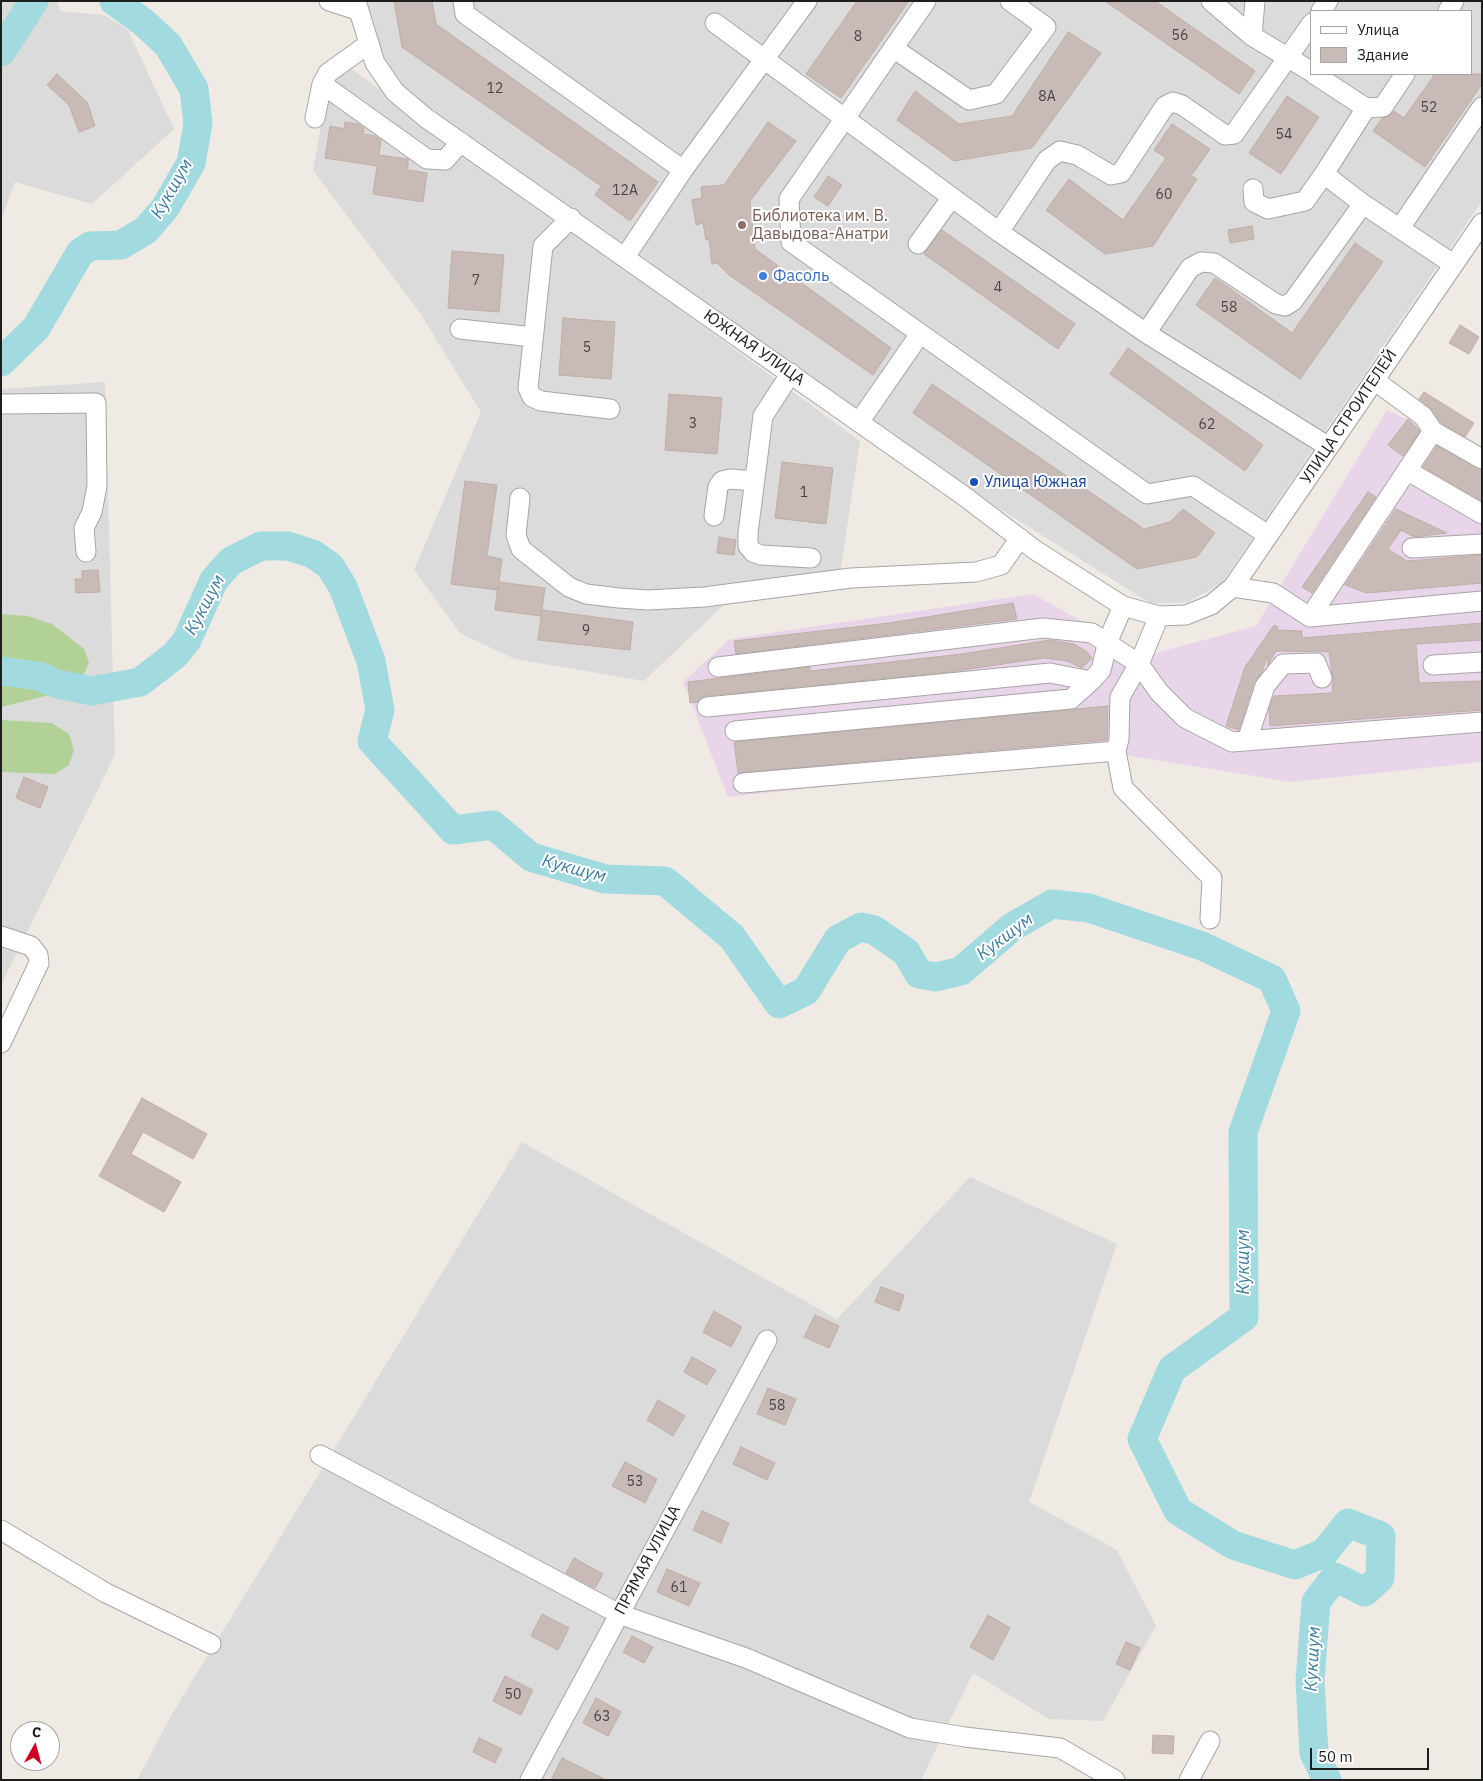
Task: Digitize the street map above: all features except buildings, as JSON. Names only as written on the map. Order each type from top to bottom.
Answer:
[{"type":"street","points":[[329,1],[356,6]]},
{"type":"street","points":[[463,1],[465,14],[683,170]]},
{"type":"street","points":[[625,257],[683,170],[807,1]]},
{"type":"street","points":[[926,1],[847,118],[789,199],[791,242],[1147,494],[1193,486],[1268,535]]},
{"type":"street","points":[[894,48],[969,100],[996,94],[1046,27],[1010,1]]},
{"type":"street","points":[[1211,1],[1252,36],[1310,71]]},
{"type":"street","points":[[1252,36],[1255,1]]},
{"type":"street","name":"ЮЖНАЯ УЛИЦА","points":[[356,6],[367,45],[375,63],[396,92],[426,118],[860,422],[1035,550],[1123,606],[1159,616],[1186,615],[1211,605]]},
{"type":"street","points":[[715,23],[847,118],[999,232],[1146,334],[1328,447]]},
{"type":"street","points":[[999,232],[1047,160],[1060,151],[1077,155],[1111,175],[1121,173],[1165,106],[1172,102],[1182,105],[1225,135],[1234,134],[1310,26]]},
{"type":"street","points":[[315,118],[322,84],[328,73],[367,45]]},
{"type":"street","points":[[1316,75],[1366,108],[1383,107],[1404,75]]},
{"type":"street","points":[[322,84],[427,159],[445,160],[461,142]]},
{"type":"street","points":[[1400,228],[1482,107]]},
{"type":"street","points":[[1253,189],[1254,202],[1268,208],[1305,201],[1366,108]]},
{"type":"street","points":[[1324,174],[1363,204],[1453,264]]},
{"type":"street","points":[[918,244],[952,197]]},
{"type":"street","points":[[1146,334],[1190,268],[1200,262],[1214,264],[1276,304],[1285,306],[1293,301],[1363,204]]},
{"type":"street","points":[[571,218],[543,246],[528,388],[532,397],[540,401],[610,409]]},
{"type":"street","name":"УЛИЦА СТРОИТЕЛЕЙ","points":[[1211,605],[1233,587],[1482,223]]},
{"type":"street","points":[[460,329],[533,337]]},
{"type":"street","points":[[860,422],[920,334]]},
{"type":"street","points":[[791,374],[763,416],[748,546],[753,552],[761,555],[811,558]]},
{"type":"street","points":[[1374,380],[1423,416],[1433,431],[1482,459]]},
{"type":"street","points":[[1,404],[96,403],[97,486],[92,512],[84,528],[86,552]]},
{"type":"street","points":[[1310,617],[1433,431]]},
{"type":"street","points":[[1408,471],[1482,514]]},
{"type":"street","points":[[714,516],[718,487],[722,481],[730,479],[754,481]]},
{"type":"street","points":[[520,498],[516,535],[521,549],[569,588],[586,594],[619,598],[648,600],[704,597],[851,578],[976,572],[1001,565],[1020,538]]},
{"type":"street","points":[[1412,548],[1482,544]]},
{"type":"street","points":[[1233,587],[1273,593],[1310,617],[1482,602]]},
{"type":"street","points":[[735,731],[1071,699],[1101,670],[1108,641],[1123,606]]},
{"type":"street","points":[[1159,616],[1139,664],[1120,697],[1119,739],[1116,751],[1123,788],[1212,878],[1210,919]]},
{"type":"street","points":[[718,667],[1043,628],[1092,633],[1108,641],[1139,664],[1159,692],[1185,718],[1232,742],[1482,722]]},
{"type":"street","points":[[1433,665],[1482,662]]},
{"type":"street","points":[[1247,741],[1265,686],[1283,664],[1316,663],[1322,678]]},
{"type":"street","points":[[707,707],[1050,673],[1091,681]]},
{"type":"street","points":[[743,783],[1116,751]]},
{"type":"street","points":[[1,936],[31,946],[38,955],[39,963],[1,1043]]},
{"type":"street","name":"ПРЯМАЯ УЛИЦА","points":[[530,1780],[767,1340]]},
{"type":"street","points":[[320,1455],[619,1614],[746,1658],[910,1728],[1060,1748],[1115,1780]]},
{"type":"street","points":[[1,1530],[106,1594],[211,1644]]},
{"type":"street","points":[[1190,1780],[1210,1741]]},
{"type":"shaded area","points":[[1,1],[57,1],[60,11],[104,15],[128,30],[174,129],[92,204],[15,182],[1,221]]},
{"type":"shaded area","points":[[365,1],[1482,1],[1482,201],[1222,583],[1188,602],[1152,604],[995,506],[406,92],[377,55]]},
{"type":"shaded area","points":[[334,56],[860,441],[839,580],[748,582],[644,681],[515,659],[461,634],[414,570],[481,412],[418,310],[313,170]]},
{"type":"shaded area","points":[[105,382],[115,755],[1,985],[1,389]]},
{"type":"shaded area","points":[[1387,410],[1482,455],[1482,762],[1291,782],[1125,755],[728,797],[683,682],[730,639],[1033,594],[1144,656],[1256,626]]},
{"type":"shaded area","points":[[522,1142],[837,1319],[970,1177],[1117,1244],[1029,1502],[1117,1550],[1156,1626],[1103,1721],[1049,1719],[973,1673],[921,1780],[137,1780],[172,1714]]},
{"type":"green space","points":[[1,614],[28,616],[52,624],[84,649],[89,662],[82,678],[62,692],[1,707]]},
{"type":"green space","points":[[1,720],[52,723],[69,734],[74,750],[69,765],[55,774],[1,772]]},
{"type":"waterway","name":"Кукшум","points":[[1,52],[34,1]]},
{"type":"waterway","name":"Кукшум","points":[[1,362],[36,328],[80,253],[90,246],[121,245],[146,230],[165,208],[191,163],[198,124],[194,89],[168,45],[143,22],[114,1]]},
{"type":"waterway","name":"Кукшум","points":[[1,671],[38,676],[58,684],[92,691],[140,682],[175,655],[187,640],[214,580],[231,561],[261,546],[288,546],[313,554],[330,566],[343,587],[371,661],[380,710],[372,741],[453,830],[493,825],[531,857],[605,879],[665,881],[732,937],[779,1004],[806,991],[838,939],[861,927],[874,930],[906,952],[919,974],[936,977],[961,971],[1012,927],[1052,904],[1089,908],[1202,946],[1272,979],[1286,1011],[1243,1132],[1244,1317],[1172,1369],[1142,1439],[1178,1511],[1233,1545],[1295,1565],[1324,1553],[1348,1523],[1381,1536],[1380,1578],[1365,1592],[1335,1577],[1316,1602],[1310,1681],[1314,1753],[1327,1780]]},
{"type":"place","name":"Библиотека им. В. Давыдова-Анатри","points":[[742,225]]},
{"type":"place","name":"Фасоль","points":[[763,276]]},
{"type":"place","name":"Улица Южная","points":[[974,482]]}]
